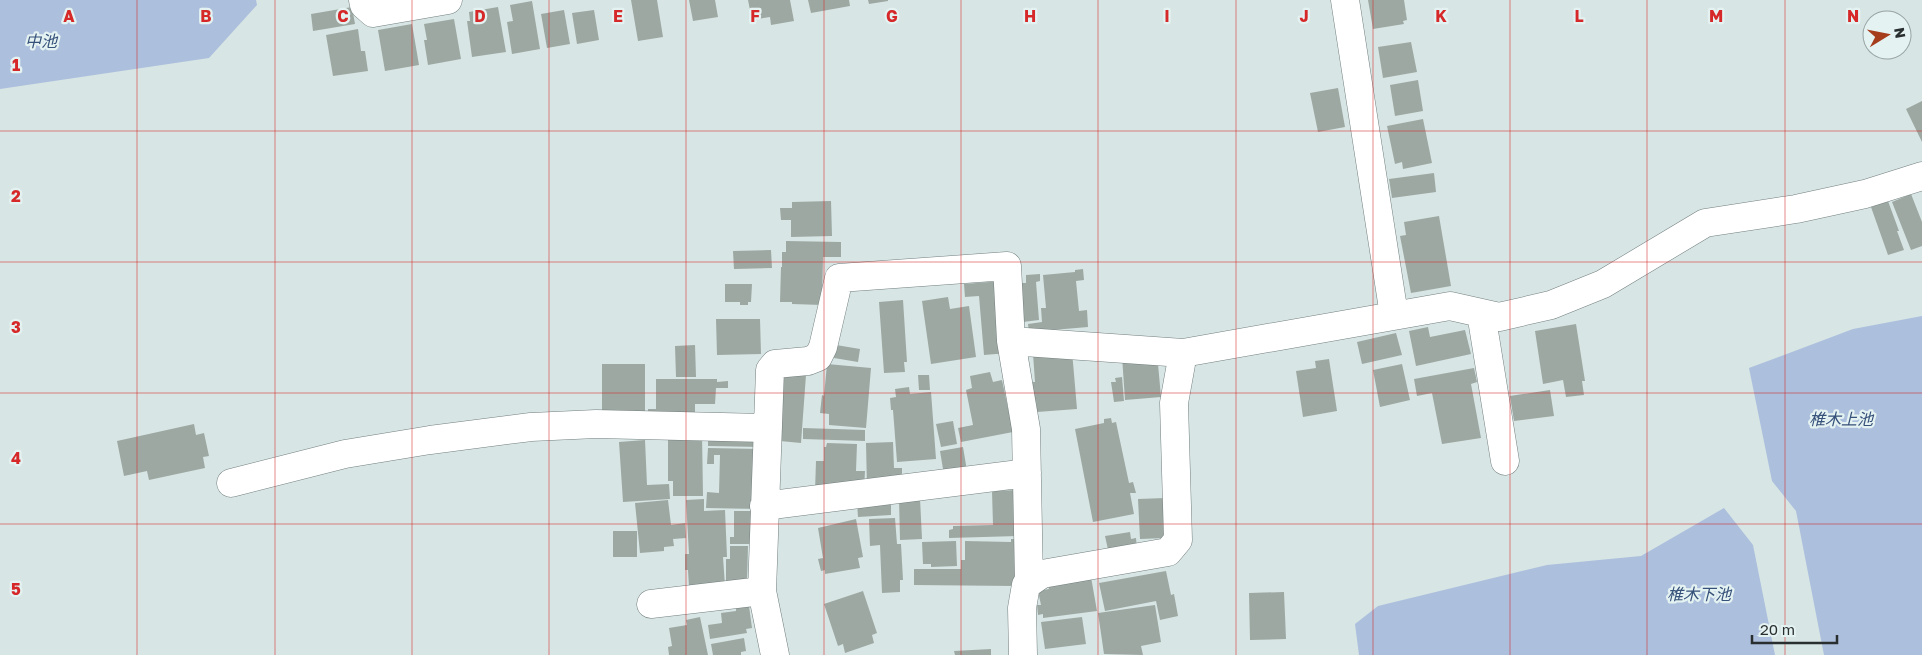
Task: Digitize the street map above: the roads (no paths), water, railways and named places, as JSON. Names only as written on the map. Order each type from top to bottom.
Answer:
[{"type":"street","points":[[363,0],[364,5],[373,13],[448,0]]},
{"type":"street","points":[[1345,0],[1394,315]]},
{"type":"street","points":[[1012,341],[1183,353],[1450,306],[1499,317],[1551,305],[1603,284],[1705,223],[1796,209],[1865,194],[1922,176]]},
{"type":"street","points":[[775,655],[762,591],[770,370],[774,364],[818,357],[839,278],[1007,266],[1012,341],[1026,429],[1029,582]]},
{"type":"street","points":[[1481,313],[1505,461]]},
{"type":"street","points":[[1023,655],[1022,608],[1026,584],[1042,574],[1168,552],[1178,540],[1174,403],[1183,353]]},
{"type":"street","points":[[231,483],[345,454],[531,426],[596,424],[768,428]]},
{"type":"street","points":[[764,506],[1027,473]]},
{"type":"street","points":[[651,604],[762,591]]},
{"type":"water","name":"中池","points":[[0,0],[256,0],[257,5],[209,58],[0,89]]},
{"type":"water","name":"椎木上池","points":[[1922,316],[1922,655],[1824,655],[1796,511],[1772,481],[1749,368],[1853,329]]},
{"type":"water","name":"椎木下池","points":[[1724,508],[1753,545],[1775,655],[1359,655],[1355,624],[1378,606],[1547,565],[1641,556]]}]
